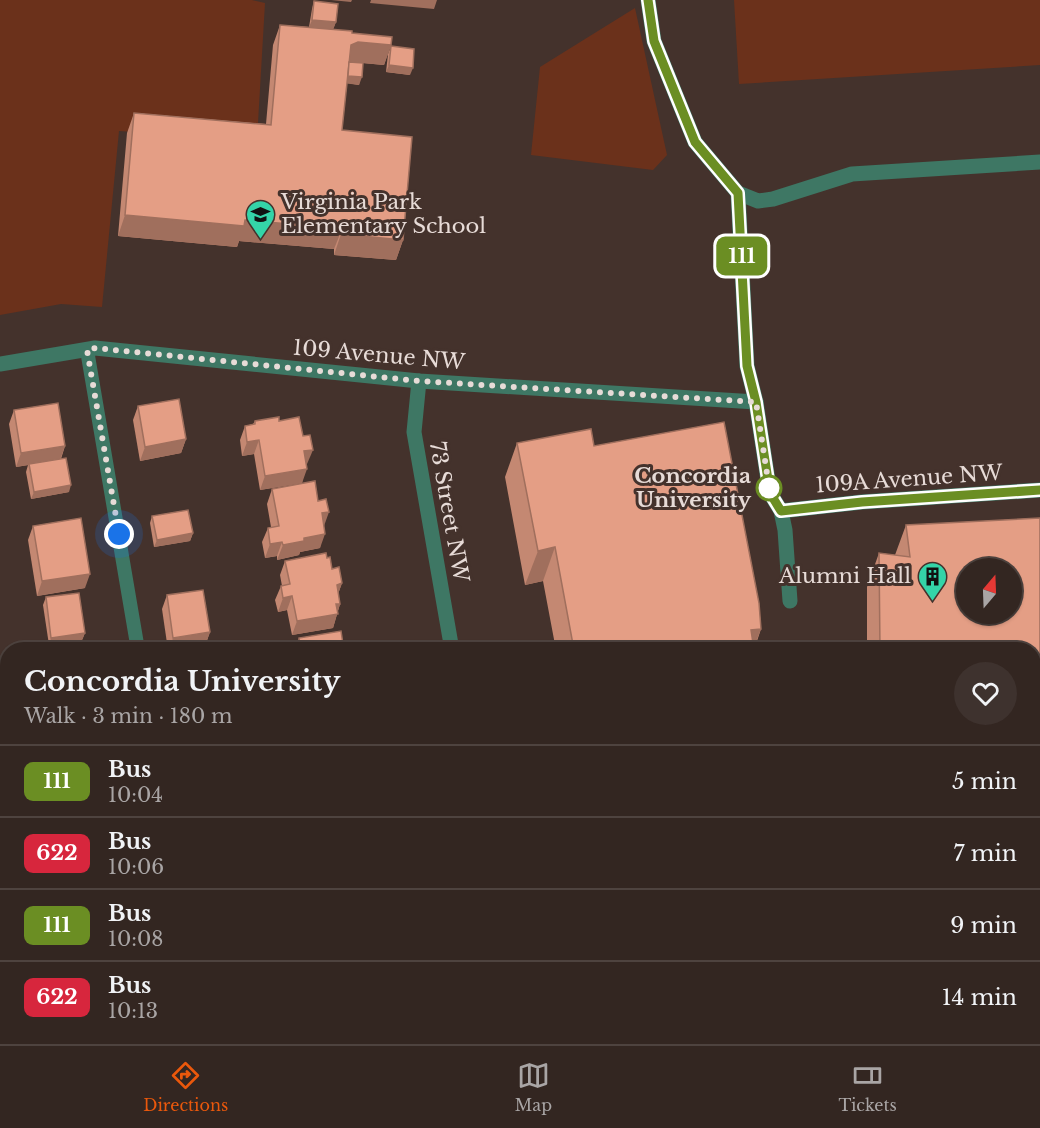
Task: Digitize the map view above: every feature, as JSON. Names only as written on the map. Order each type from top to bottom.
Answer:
[{"type":"street","points":[[648,0],[654,41],[695,142],[738,193],[758,201],[773,199],[852,174],[1040,162]]},
{"type":"street","points":[[738,193],[747,366],[756,402],[770,493],[781,511],[785,530],[790,601]]},
{"type":"street","name":"109 Avenue NW","points":[[0,364],[95,348],[419,381],[756,402]]},
{"type":"street","name":"73 Street NW","points":[[419,381],[414,432],[451,642]]},
{"type":"street","name":"109A Avenue NW","points":[[781,511],[862,502],[1040,490]]},
{"type":"lane","points":[[87,350],[137,642]]},
{"type":"shaded area","points":[[0,0],[252,0],[265,3],[257,140],[119,131],[102,307],[61,304],[0,315]]},
{"type":"shaded area","points":[[734,0],[1040,0],[1040,65],[739,84]]},
{"type":"shaded area","points":[[635,8],[667,155],[653,170],[531,155],[540,67]]},
{"type":"building","points":[[314,1],[338,4],[336,22],[312,20]]},
{"type":"building","name":"Virginia Park Elementary School","points":[[280,25],[392,37],[391,45],[358,42],[351,45],[342,130],[412,137],[403,240],[341,234],[342,229],[245,220],[244,226],[125,215],[134,113],[271,125]]},
{"type":"building","points":[[391,46],[414,49],[413,68],[389,65]]},
{"type":"building","points":[[349,62],[363,63],[362,77],[348,76]]},
{"type":"building","points":[[179,399],[186,439],[145,447],[138,406]]},
{"type":"building","points":[[58,403],[65,446],[21,453],[14,410]]},
{"type":"building","points":[[279,417],[279,421],[299,417],[303,436],[310,435],[313,450],[304,451],[307,469],[265,476],[259,440],[247,442],[245,426],[255,424],[255,421]]},
{"type":"building","points":[[724,422],[759,603],[761,629],[751,630],[753,642],[573,642],[555,547],[538,551],[517,443],[591,429],[594,446]]},
{"type":"building","points":[[66,458],[71,485],[34,492],[29,464]]},
{"type":"building","points":[[315,481],[318,501],[326,499],[329,512],[322,513],[325,534],[283,545],[282,542],[270,544],[268,528],[279,526],[272,489]]},
{"type":"building","points":[[188,510],[193,533],[157,540],[152,516]]},
{"type":"building","points":[[81,518],[90,574],[42,581],[33,526]]},
{"type":"building","points":[[1040,518],[1040,642],[880,642],[879,553],[910,557],[906,525]]},
{"type":"building","points":[[326,553],[327,558],[330,557],[332,569],[339,567],[342,583],[337,585],[340,604],[336,604],[338,614],[297,621],[292,596],[283,598],[281,586],[290,584],[285,561]]},
{"type":"building","points":[[203,590],[210,632],[173,638],[167,595]]},
{"type":"building","points":[[79,593],[85,633],[51,638],[46,597]]},
{"type":"building","points":[[341,631],[343,642],[300,642],[299,638]]},
{"type":"bus line","name":"111","points":[[648,0],[654,41],[695,142],[738,193],[747,366],[756,402],[770,493],[781,511],[862,502],[1040,490]]},
{"type":"place","name":"Virginia Park Elementary School","points":[[260,240]]},
{"type":"place","name":"Concordia University","points":[[769,488]]},
{"type":"place","name":"Alumni Hall","points":[[932,602]]},
{"type":"route","points":[[119,534],[87,350],[95,348],[419,381],[756,402],[770,493],[769,488]]}]
